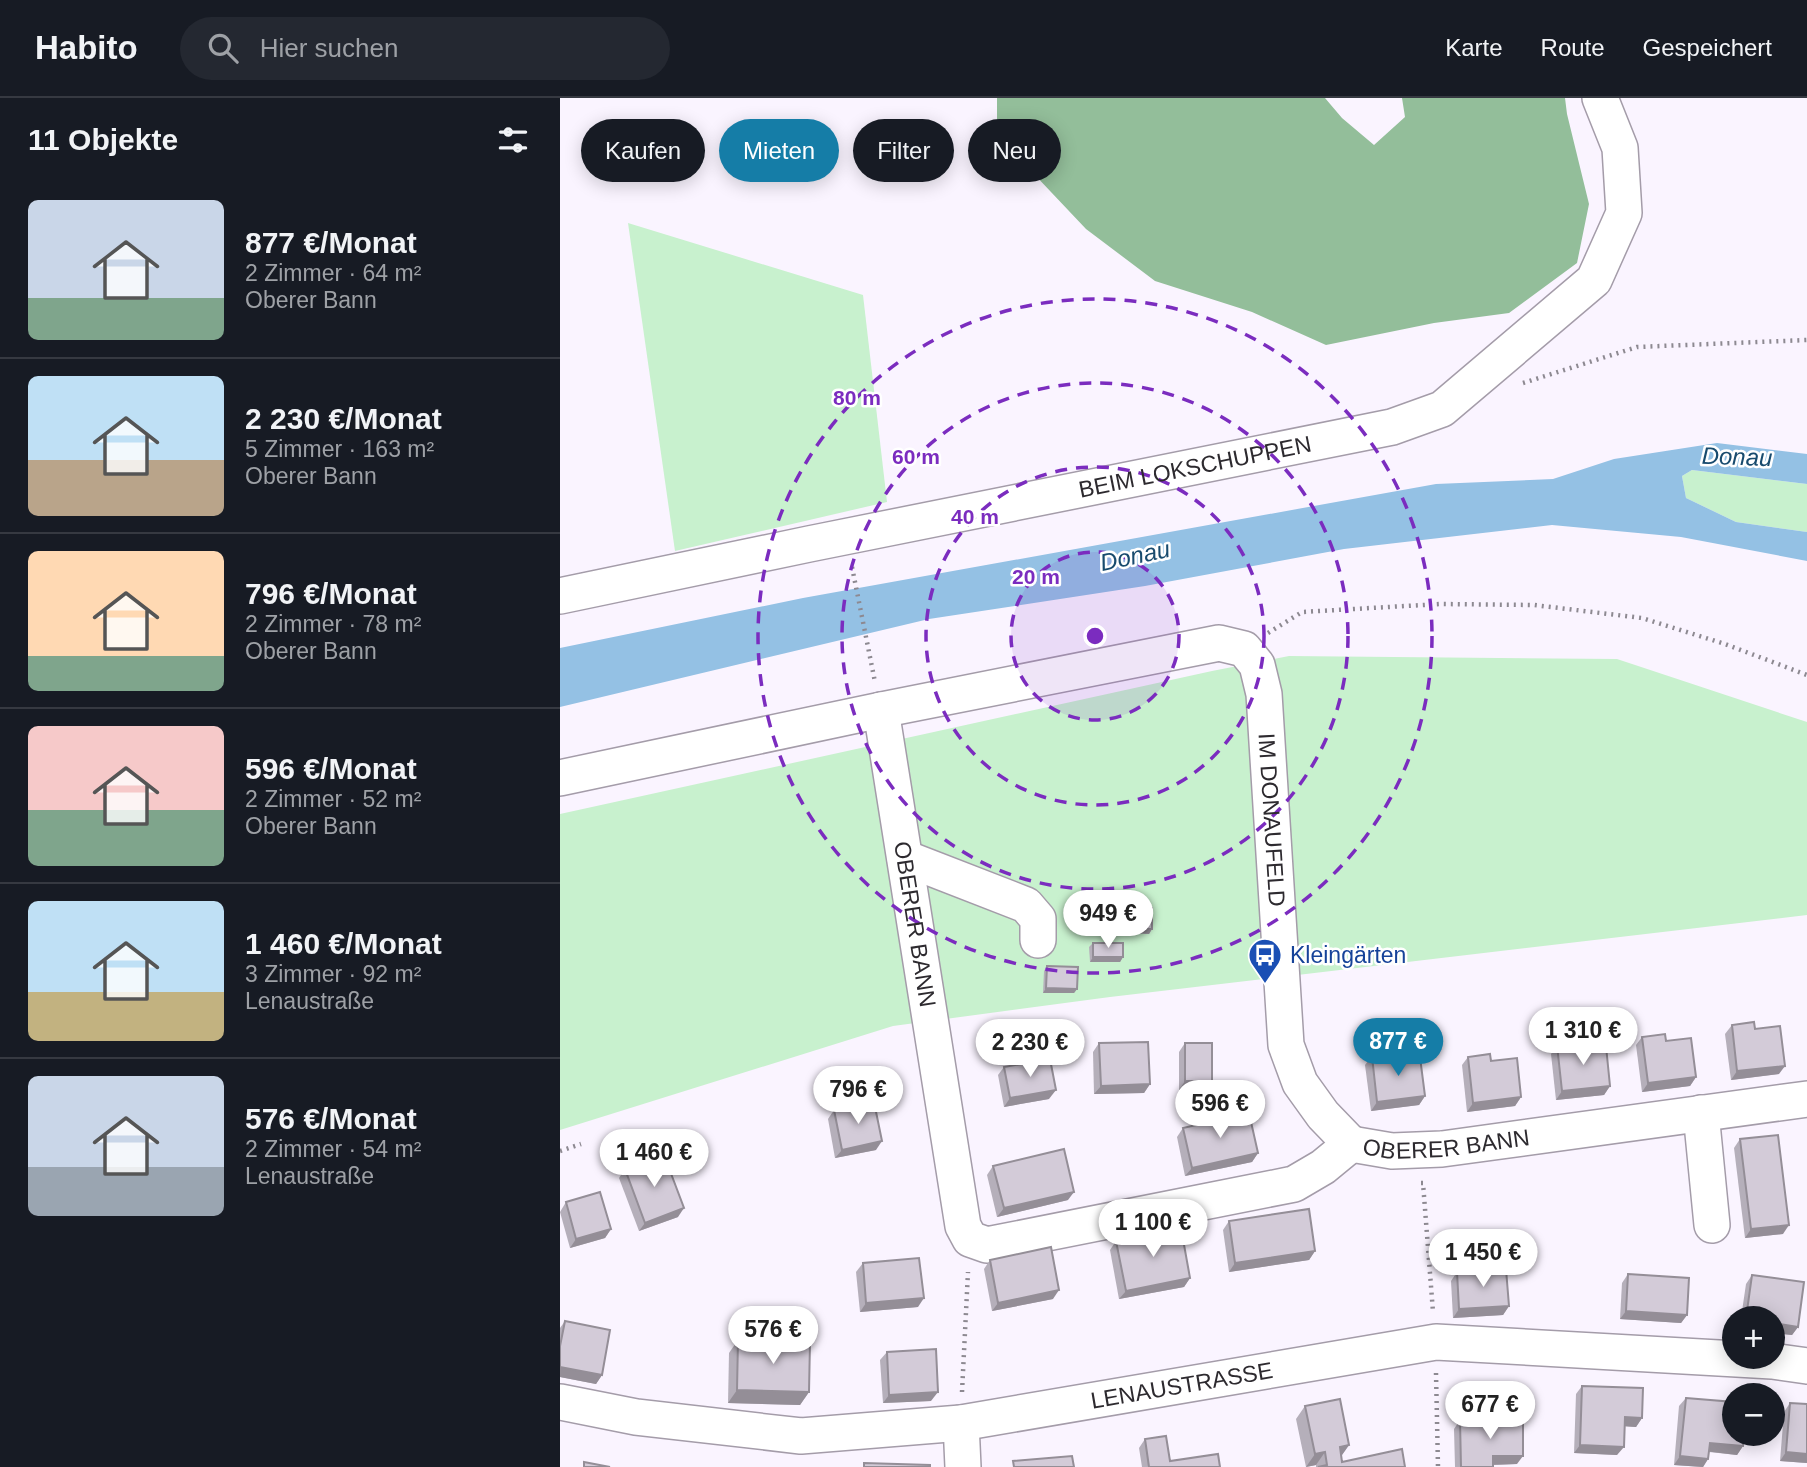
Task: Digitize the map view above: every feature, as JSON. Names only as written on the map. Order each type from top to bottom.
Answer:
[{"type":"street","name":"BEIM LOKSCHUPPEN","points":[[560,596],[1391,427],[1442,409],[1594,280],[1624,213],[1620,148],[1600,98]]},
{"type":"street","points":[[560,778],[881,710],[1219,643],[1244,649]]},
{"type":"street","name":"IM DONAUFELD","points":[[1244,649],[1257,664],[1264,694],[1286,1045],[1300,1083],[1323,1115],[1351,1144]]},
{"type":"street","name":"OBERER BANN","points":[[881,710],[963,1226],[970,1240],[987,1245],[1294,1184],[1324,1167],[1351,1144],[1392,1151],[1442,1149],[1807,1100]]},
{"type":"street","points":[[905,858],[1026,905],[1038,919],[1038,940]]},
{"type":"street","points":[[1701,1113],[1712,1225]]},
{"type":"street","name":"LENAUSTRASSE","points":[[560,1402],[636,1417],[801,1436],[961,1423],[1436,1342],[1772,1361],[1807,1366]]},
{"type":"street","points":[[961,1423],[963,1467]]},
{"type":"path","points":[[1520,384],[1637,347],[1807,340]]},
{"type":"path","points":[[851,558],[872,671]]},
{"type":"path","points":[[1244,649],[1302,612],[1440,604],[1534,605],[1642,618],[1725,644],[1807,675]]},
{"type":"path","points":[[560,1150],[581,1144]]},
{"type":"path","points":[[1411,1182],[1423,1183],[1436,1342],[1438,1467]]},
{"type":"path","points":[[961,1423],[970,1240]]},
{"type":"green space","points":[[997,98],[1325,98],[1342,118],[1374,145],[1405,117],[1402,98],[1565,98],[1589,204],[1577,263],[1509,313],[1434,323],[1326,345],[1252,312],[1155,281],[1086,229],[1042,182],[1061,182],[1061,119],[997,119]]},
{"type":"green space","points":[[628,223],[863,295],[887,502],[675,551]]},
{"type":"green space","points":[[1692,470],[1807,484],[1807,532],[1736,522],[1686,498],[1682,476]]},
{"type":"green space","points":[[1289,656],[1617,659],[1807,722],[1807,915],[1110,997],[893,1026],[560,1130],[560,814]]},
{"type":"water","name":"Donau","points":[[1717,443],[1807,454],[1807,484],[1692,470],[1682,476],[1686,498],[1736,522],[1807,532],[1807,561],[1681,537],[1552,525],[1344,549],[1145,586],[929,619],[560,707],[560,648],[803,598],[1436,484],[1553,479],[1614,459]]},
{"type":"building","points":[[1139,908],[1152,908],[1152,929],[1138,929]]},
{"type":"building","points":[[1093,943],[1123,943],[1123,957],[1093,957]]},
{"type":"building","points":[[1047,966],[1078,967],[1077,989],[1046,988]]},
{"type":"building","points":[[1754,1022],[1755,1029],[1780,1026],[1785,1066],[1737,1071],[1732,1025]]},
{"type":"building","points":[[1665,1034],[1666,1041],[1691,1038],[1696,1077],[1648,1083],[1642,1037]]},
{"type":"building","points":[[1148,1042],[1150,1084],[1101,1086],[1099,1043]]},
{"type":"building","points":[[1185,1043],[1212,1043],[1212,1081],[1185,1081]]},
{"type":"building","points":[[1579,1043],[1580,1049],[1606,1046],[1610,1086],[1562,1091],[1557,1045]]},
{"type":"building","points":[[1394,1053],[1395,1060],[1420,1057],[1425,1096],[1377,1102],[1372,1056]]},
{"type":"building","points":[[1490,1054],[1491,1061],[1517,1058],[1521,1097],[1473,1103],[1468,1057]]},
{"type":"building","points":[[1050,1059],[1056,1090],[1010,1098],[1004,1067]]},
{"type":"building","points":[[874,1102],[882,1141],[842,1150],[834,1110]]},
{"type":"building","points":[[1249,1113],[1258,1153],[1192,1168],[1183,1128]]},
{"type":"building","points":[[1778,1135],[1789,1225],[1751,1229],[1740,1139]]},
{"type":"building","points":[[1064,1149],[1074,1192],[1004,1208],[993,1166]]},
{"type":"building","points":[[664,1155],[684,1208],[645,1223],[625,1169]]},
{"type":"building","points":[[600,1192],[611,1229],[576,1239],[566,1202]]},
{"type":"building","points":[[1309,1209],[1315,1251],[1235,1263],[1229,1221]]},
{"type":"building","points":[[1181,1228],[1190,1278],[1126,1291],[1116,1241]]},
{"type":"building","points":[[1051,1247],[1059,1290],[998,1303],[990,1260]]},
{"type":"building","points":[[919,1258],[924,1298],[866,1303],[863,1263]]},
{"type":"building","points":[[1506,1269],[1509,1306],[1459,1309],[1457,1272]]},
{"type":"building","points":[[1628,1274],[1689,1278],[1687,1315],[1626,1311]]},
{"type":"building","points":[[1752,1275],[1804,1282],[1798,1327],[1785,1325],[1785,1306],[1748,1306]]},
{"type":"building","points":[[565,1321],[610,1330],[602,1375],[560,1367],[560,1346]]},
{"type":"building","points":[[738,1340],[810,1342],[809,1392],[737,1390]]},
{"type":"building","points":[[936,1349],[938,1392],[889,1395],[887,1352]]},
{"type":"building","points":[[1582,1386],[1643,1388],[1642,1418],[1625,1417],[1624,1447],[1580,1445]]},
{"type":"building","points":[[1686,1398],[1722,1401],[1722,1444],[1710,1443],[1708,1459],[1680,1456]]},
{"type":"building","points":[[1340,1399],[1349,1445],[1340,1447],[1342,1462],[1402,1449],[1405,1467],[1318,1467],[1327,1465],[1325,1452],[1315,1454],[1305,1406]]},
{"type":"building","points":[[1790,1403],[1807,1404],[1807,1454],[1786,1452]]},
{"type":"building","points":[[1523,1419],[1523,1456],[1493,1456],[1493,1467],[1461,1467],[1460,1420]]},
{"type":"building","points":[[1166,1436],[1170,1461],[1218,1454],[1220,1467],[1149,1467],[1145,1439]]},
{"type":"building","points":[[1072,1456],[1074,1467],[1014,1467],[1013,1461]]},
{"type":"building","points":[[584,1462],[610,1467],[584,1467]]},
{"type":"building","points":[[864,1463],[930,1465],[930,1467],[864,1467]]},
{"type":"place","name":"Kleingärten","points":[[1265,985]]}]
